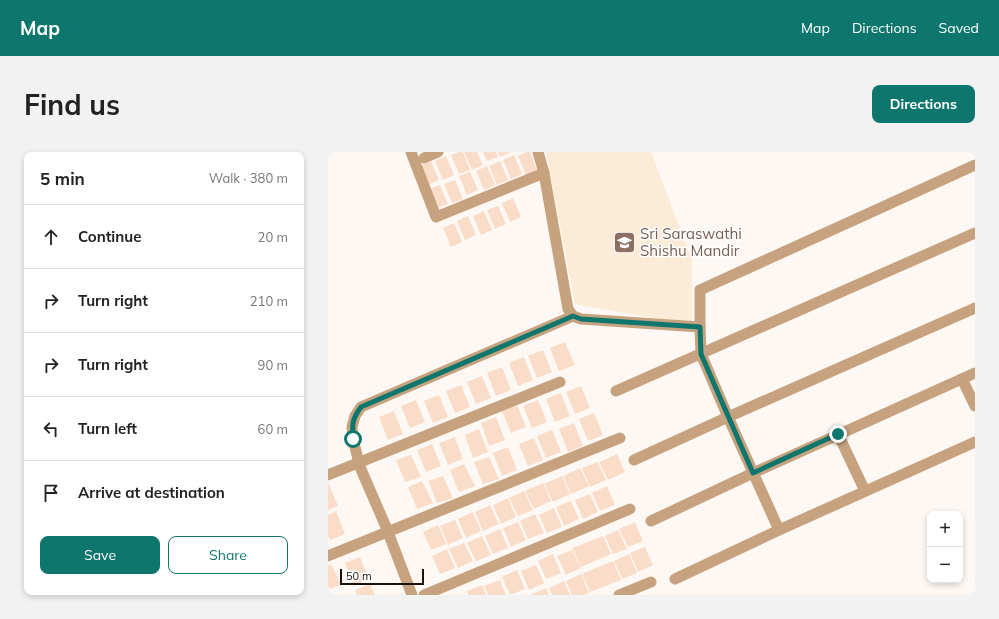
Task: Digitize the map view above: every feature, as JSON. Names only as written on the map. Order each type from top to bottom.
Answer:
[{"type":"street","points":[[411,152],[436,217],[544,173]]},
{"type":"street","points":[[424,158],[438,152]]},
{"type":"street","points":[[538,152],[544,173],[568,309],[573,316],[581,319],[700,327]]},
{"type":"street","points":[[779,530],[701,354],[700,290],[975,165]]},
{"type":"street","points":[[616,391],[975,232]]},
{"type":"street","points":[[634,460],[975,308]]},
{"type":"street","points":[[412,595],[359,462],[353,439],[352,427],[355,416],[361,407],[573,316]]},
{"type":"street","points":[[651,521],[838,434],[975,373]]},
{"type":"street","points":[[962,379],[975,406]]},
{"type":"street","points":[[328,475],[560,382]]},
{"type":"street","points":[[838,434],[864,491]]},
{"type":"street","points":[[328,556],[620,438]]},
{"type":"street","points":[[675,579],[864,491],[975,442]]},
{"type":"street","points":[[424,595],[630,509]]},
{"type":"street","points":[[619,595],[651,582]]},
{"type":"shaded area","name":"Sri Saraswathi Shishu Mandir","points":[[546,152],[651,152],[692,260],[692,325],[575,304]]},
{"type":"building","points":[[463,152],[470,170],[459,174],[451,155]]},
{"type":"building","points":[[464,152],[477,152],[483,165],[472,170]]},
{"type":"building","points":[[483,152],[496,152],[498,157],[487,161]]},
{"type":"building","points":[[498,152],[511,152],[500,157]]},
{"type":"building","points":[[530,152],[537,170],[526,175],[518,156]]},
{"type":"building","points":[[514,155],[522,174],[511,179],[503,160]]},
{"type":"building","points":[[446,156],[454,175],[443,180],[435,161]]},
{"type":"building","points":[[431,161],[439,180],[428,185],[420,166]]},
{"type":"building","points":[[500,161],[508,180],[497,185],[489,166]]},
{"type":"building","points":[[487,166],[495,185],[484,190],[476,171]]},
{"type":"building","points":[[470,172],[478,190],[467,195],[459,176]]},
{"type":"building","points":[[455,180],[463,199],[452,203],[444,184]]},
{"type":"building","points":[[440,185],[448,204],[437,208],[429,189]]},
{"type":"building","points":[[513,198],[521,217],[510,222],[502,203]]},
{"type":"building","points":[[498,206],[506,224],[495,229],[487,210]]},
{"type":"building","points":[[484,211],[492,230],[481,235],[473,216]]},
{"type":"building","points":[[468,216],[476,235],[465,240],[457,221]]},
{"type":"building","points":[[454,223],[462,242],[451,247],[443,228]]},
{"type":"building","points":[[565,342],[575,365],[559,371],[550,348]]},
{"type":"building","points":[[543,350],[552,372],[537,378],[528,356]]},
{"type":"building","points":[[524,357],[533,380],[518,386],[509,363]]},
{"type":"building","points":[[502,367],[511,390],[496,396],[487,373]]},
{"type":"building","points":[[482,376],[491,398],[476,404],[467,382]]},
{"type":"building","points":[[461,385],[470,407],[455,413],[446,391]]},
{"type":"building","points":[[581,386],[590,408],[575,414],[566,392]]},
{"type":"building","points":[[561,393],[570,416],[555,422],[546,399]]},
{"type":"building","points":[[439,395],[448,417],[433,423],[424,401]]},
{"type":"building","points":[[416,400],[425,422],[410,428],[401,406]]},
{"type":"building","points":[[538,400],[547,422],[532,428],[523,406]]},
{"type":"building","points":[[517,405],[526,427],[511,433],[502,411]]},
{"type":"building","points":[[394,411],[403,434],[388,440],[379,417]]},
{"type":"building","points":[[594,413],[603,435],[588,441],[579,419]]},
{"type":"building","points":[[496,417],[505,440],[489,446],[481,423]]},
{"type":"building","points":[[574,423],[583,446],[568,452],[559,429]]},
{"type":"building","points":[[479,429],[488,452],[473,458],[465,435]]},
{"type":"building","points":[[552,430],[561,452],[546,458],[537,436]]},
{"type":"building","points":[[455,437],[463,459],[448,465],[439,443]]},
{"type":"building","points":[[534,438],[543,460],[528,466],[519,444]]},
{"type":"building","points":[[432,444],[441,466],[426,472],[417,450]]},
{"type":"building","points":[[508,447],[517,470],[502,476],[493,453]]},
{"type":"building","points":[[617,454],[625,472],[608,480],[599,462]]},
{"type":"building","points":[[411,455],[421,477],[405,482],[396,460]]},
{"type":"building","points":[[489,457],[499,479],[483,484],[474,462]]},
{"type":"building","points":[[598,462],[606,480],[590,487],[582,468]]},
{"type":"building","points":[[464,464],[475,486],[459,492],[450,470]]},
{"type":"building","points":[[580,468],[589,486],[571,494],[563,476]]},
{"type":"building","points":[[443,476],[453,498],[437,503],[428,481]]},
{"type":"building","points":[[562,476],[570,494],[553,502],[544,484]]},
{"type":"building","points":[[422,481],[433,503],[417,509],[408,487]]},
{"type":"building","points":[[328,482],[338,506],[328,510]]},
{"type":"building","points":[[543,483],[551,501],[534,509],[525,491]]},
{"type":"building","points":[[607,486],[615,505],[600,511],[592,493]]},
{"type":"building","points":[[524,491],[533,510],[518,516],[509,498]]},
{"type":"building","points":[[590,494],[598,512],[583,519],[575,500]]},
{"type":"building","points":[[508,498],[516,517],[501,524],[493,505]]},
{"type":"building","points":[[571,501],[579,519],[564,526],[556,507]]},
{"type":"building","points":[[490,505],[499,524],[483,531],[475,512]]},
{"type":"building","points":[[554,508],[562,527],[547,533],[539,515]]},
{"type":"building","points":[[336,511],[345,534],[330,540],[328,535],[328,515]]},
{"type":"building","points":[[473,512],[481,531],[466,538],[458,519]]},
{"type":"building","points":[[535,514],[544,533],[528,539],[520,521]]},
{"type":"building","points":[[455,520],[463,538],[448,545],[440,526]]},
{"type":"building","points":[[518,522],[526,540],[511,547],[503,528]]},
{"type":"building","points":[[635,522],[643,541],[628,547],[619,529]]},
{"type":"building","points":[[438,525],[446,544],[431,550],[423,532]]},
{"type":"building","points":[[500,529],[508,548],[493,554],[485,536]]},
{"type":"building","points":[[618,530],[627,549],[613,554],[605,536]]},
{"type":"building","points":[[482,536],[491,555],[476,561],[467,543]]},
{"type":"building","points":[[603,536],[611,554],[581,567],[572,548]]},
{"type":"building","points":[[464,543],[473,561],[458,568],[449,549]]},
{"type":"building","points":[[645,547],[653,565],[638,572],[630,553]]},
{"type":"building","points":[[447,549],[455,568],[440,574],[432,556]]},
{"type":"building","points":[[572,550],[581,568],[566,575],[557,556]]},
{"type":"building","points":[[553,554],[561,573],[546,579],[538,561]]},
{"type":"building","points":[[629,554],[637,573],[622,579],[614,561]]},
{"type":"building","points":[[360,557],[369,579],[354,586],[345,563]]},
{"type":"building","points":[[613,561],[621,580],[590,592],[582,574]]},
{"type":"building","points":[[331,564],[341,584],[330,589],[328,586],[328,565]]},
{"type":"building","points":[[536,565],[544,583],[529,590],[521,571]]},
{"type":"building","points":[[517,570],[525,589],[510,595],[502,577]]},
{"type":"building","points":[[581,574],[589,593],[584,595],[572,595],[566,581]]},
{"type":"building","points":[[500,580],[506,595],[488,595],[484,586]]},
{"type":"building","points":[[564,581],[570,595],[552,595],[549,588]]},
{"type":"building","points":[[370,584],[375,595],[357,595],[355,590]]},
{"type":"building","points":[[482,585],[486,595],[468,595],[467,591]]},
{"type":"building","points":[[546,588],[549,595],[530,595]]},
{"type":"place","name":"Sri Saraswathi Shishu Mandir","points":[[625,243]]},
{"type":"route","points":[[353,439],[352,427],[355,416],[361,407],[573,316],[581,319],[700,327],[701,354],[753,473],[838,434]]}]
